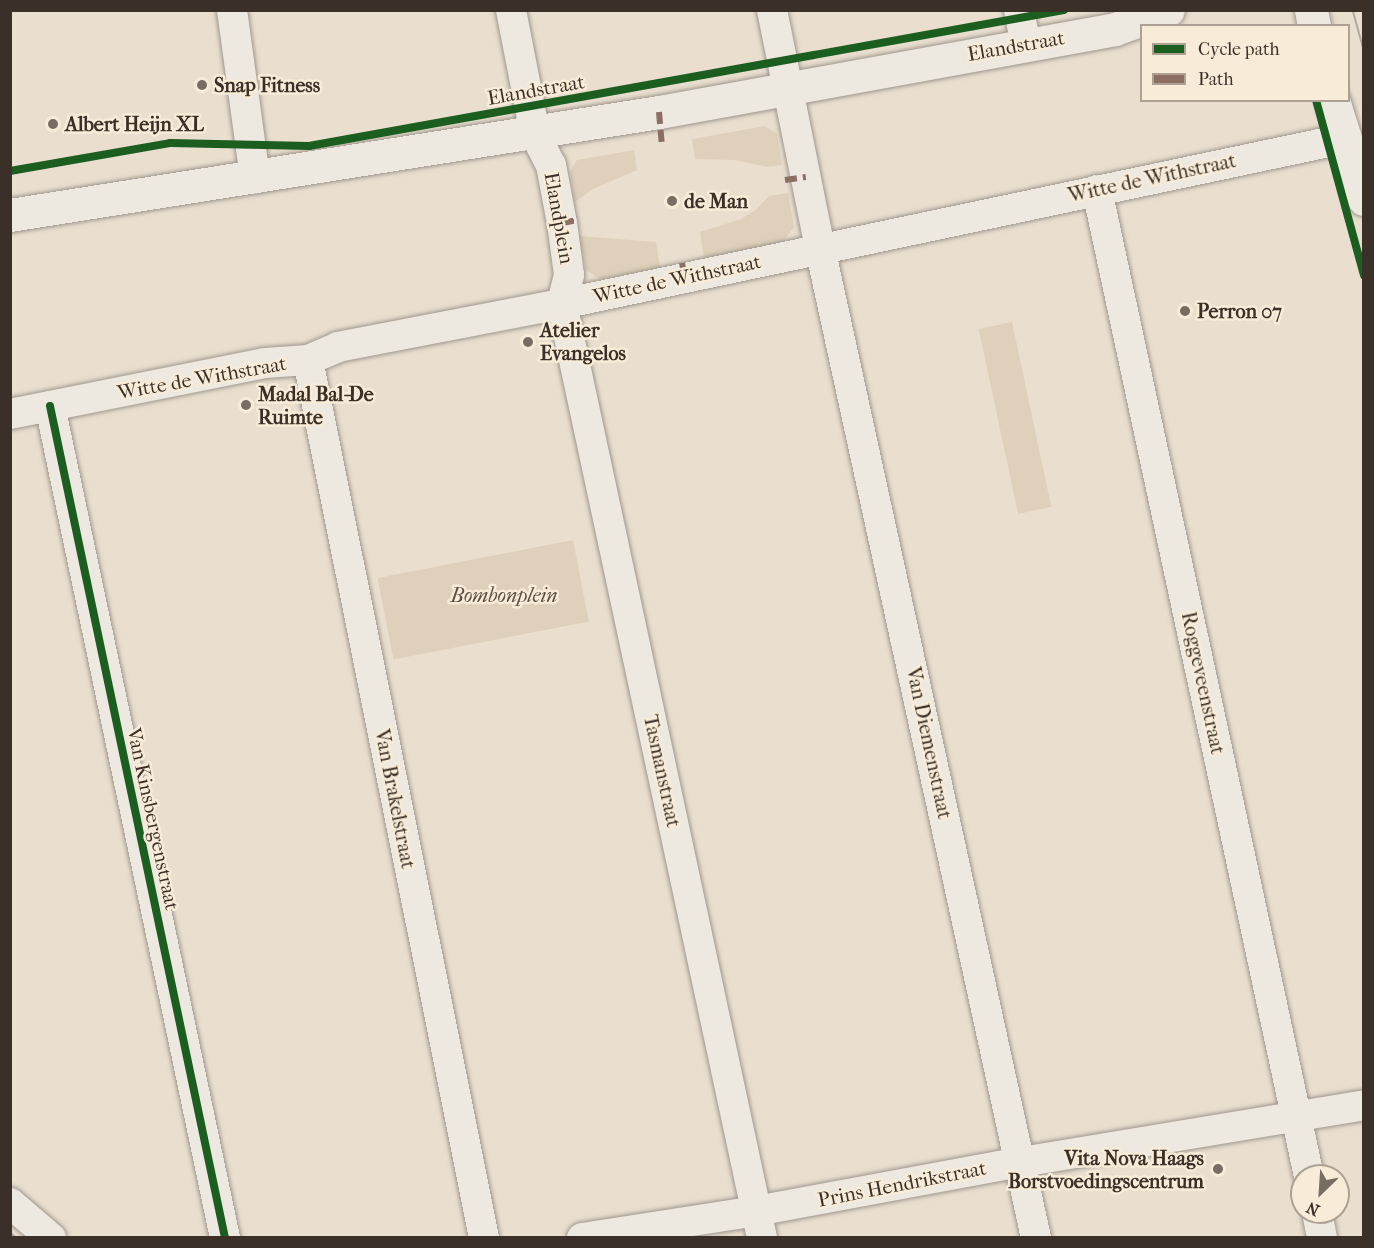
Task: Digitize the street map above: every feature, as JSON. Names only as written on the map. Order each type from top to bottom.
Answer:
[{"type":"street","points":[[232,10],[255,178]]},
{"type":"street","name":"Elandplein","points":[[511,10],[535,134],[551,165],[562,223],[569,275],[562,304]]},
{"type":"street","points":[[772,10],[820,248]]},
{"type":"street","points":[[1019,10],[1026,45]]},
{"type":"street","name":"Elandstraat","points":[[10,215],[535,134],[1115,29],[1168,10]]},
{"type":"street","points":[[1334,102],[1343,139],[1361,188]]},
{"type":"street","name":"Witte de Withstraat","points":[[10,414],[265,363],[308,360],[339,347],[562,304],[1343,139]]},
{"type":"street","name":"Roggeveenstraat","points":[[1097,190],[1306,1164]]},
{"type":"street","name":"Van Diemenstraat","points":[[820,248],[1036,1238]]},
{"type":"street","name":"Tasmanstraat","points":[[562,304],[759,1224]]},
{"type":"street","name":"Van Brakelstraat","points":[[308,360],[484,1238]]},
{"type":"street","name":"Van Kinsbergenstraat","points":[[50,406],[225,1238]]},
{"type":"street","name":"Prins Hendrikstraat","points":[[582,1238],[759,1224],[1021,1161],[1364,1105]]},
{"type":"street","points":[[10,1203],[51,1238]]},
{"type":"green space","points":[[765,126],[777,134],[782,165],[767,167],[735,160],[695,159],[692,139]]},
{"type":"green space","points":[[634,150],[637,170],[593,189],[575,202],[570,172],[577,160]]},
{"type":"green space","points":[[788,193],[794,227],[781,244],[704,259],[700,232],[741,219],[757,209],[769,196]]},
{"type":"green space","points":[[580,236],[656,242],[660,268],[600,279],[586,270]]},
{"type":"green space","points":[[1012,322],[1051,507],[1018,514],[979,329]]},
{"type":"green space","name":"Bombonplein","points":[[573,540],[589,621],[393,659],[378,578]]},
{"type":"tram line","points":[[1353,10],[1364,50]]},
{"type":"tram line","points":[[10,1232],[17,1238]]},
{"type":"marked path","points":[[659,112],[662,144]]},
{"type":"marked path","points":[[785,180],[806,177]]},
{"type":"marked path","points":[[562,223],[578,220]]},
{"type":"marked path","points":[[682,263],[685,278]]},
{"type":"cycle path","points":[[10,171],[170,143],[309,146],[1064,10]]},
{"type":"cycle path","points":[[1317,102],[1364,276]]},
{"type":"cycle path","points":[[50,406],[225,1238]]},
{"type":"place","name":"Snap Fitness","points":[[202,85]]},
{"type":"place","name":"Albert Heijn XL","points":[[53,124]]},
{"type":"place","name":"de Man","points":[[672,201]]},
{"type":"place","name":"Perron 07","points":[[1185,311]]},
{"type":"place","name":"Atelier Evangelos","points":[[528,342]]},
{"type":"place","name":"Madal Bal-De Ruimte","points":[[246,405]]},
{"type":"place","name":"Vita Nova Haags Borstvoedingscentrum","points":[[1218,1169]]}]
